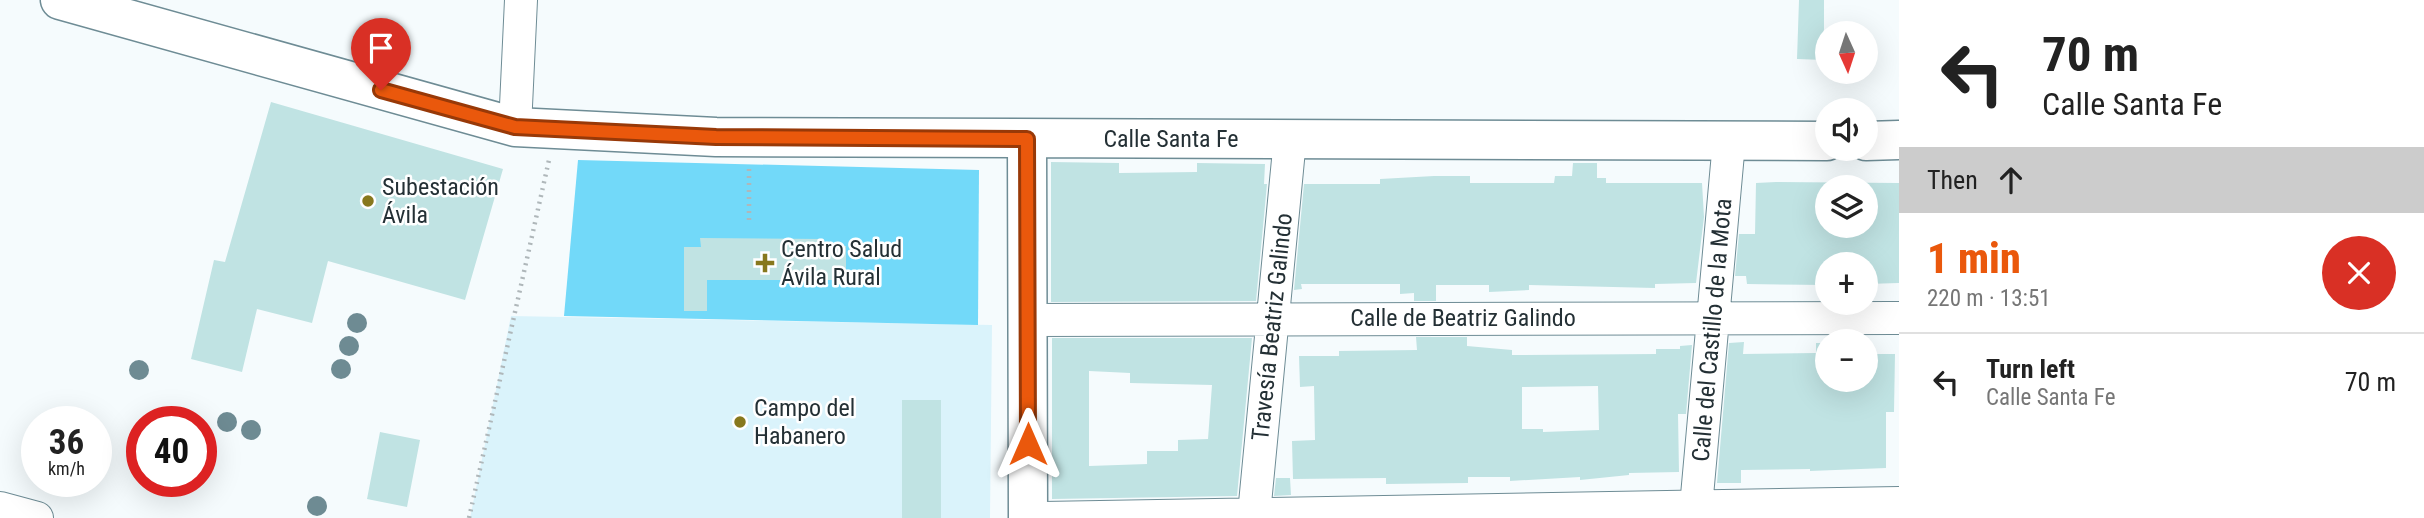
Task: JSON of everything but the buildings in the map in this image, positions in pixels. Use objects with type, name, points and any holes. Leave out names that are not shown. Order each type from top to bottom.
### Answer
[{"type":"street","name":"Calle Santa Fe","points":[[60,0],[515,127],[748,137],[1815,141]]},
{"type":"street","points":[[515,127],[521,0]]},
{"type":"street","points":[[1027,139],[1028,518]]},
{"type":"street","name":"Travesía Beatriz Galindo","points":[[1254,514],[1290,139]]},
{"type":"street","points":[[1878,141],[1899,141]]},
{"type":"street","name":"Calle del Castillo de la Mota","points":[[1695,513],[1729,142]]},
{"type":"street","name":"Calle de Beatriz Galindo","points":[[1027,320],[1899,318]]},
{"type":"street","points":[[1043,518],[1254,514],[1695,513],[1899,503]]},
{"type":"street","points":[[0,508],[37,518]]},
{"type":"path","points":[[470,518],[556,128]]},
{"type":"path","points":[[748,137],[749,220]]},
{"type":"shaded area","points":[[578,160],[979,170],[978,325],[564,316]]},
{"type":"shaded area","name":"Campo del Habanero","points":[[511,316],[992,325],[990,518],[470,518]]},
{"type":"place","name":"Subestación Ávila","points":[[368,201]]},
{"type":"place","name":"Centro Salud Ávila Rural","points":[[765,263]]},
{"type":"place","name":"Campo del Habanero","points":[[740,422]]},
{"type":"route","points":[[381,90],[515,127],[716,137],[1027,139],[1028,444]]}]
